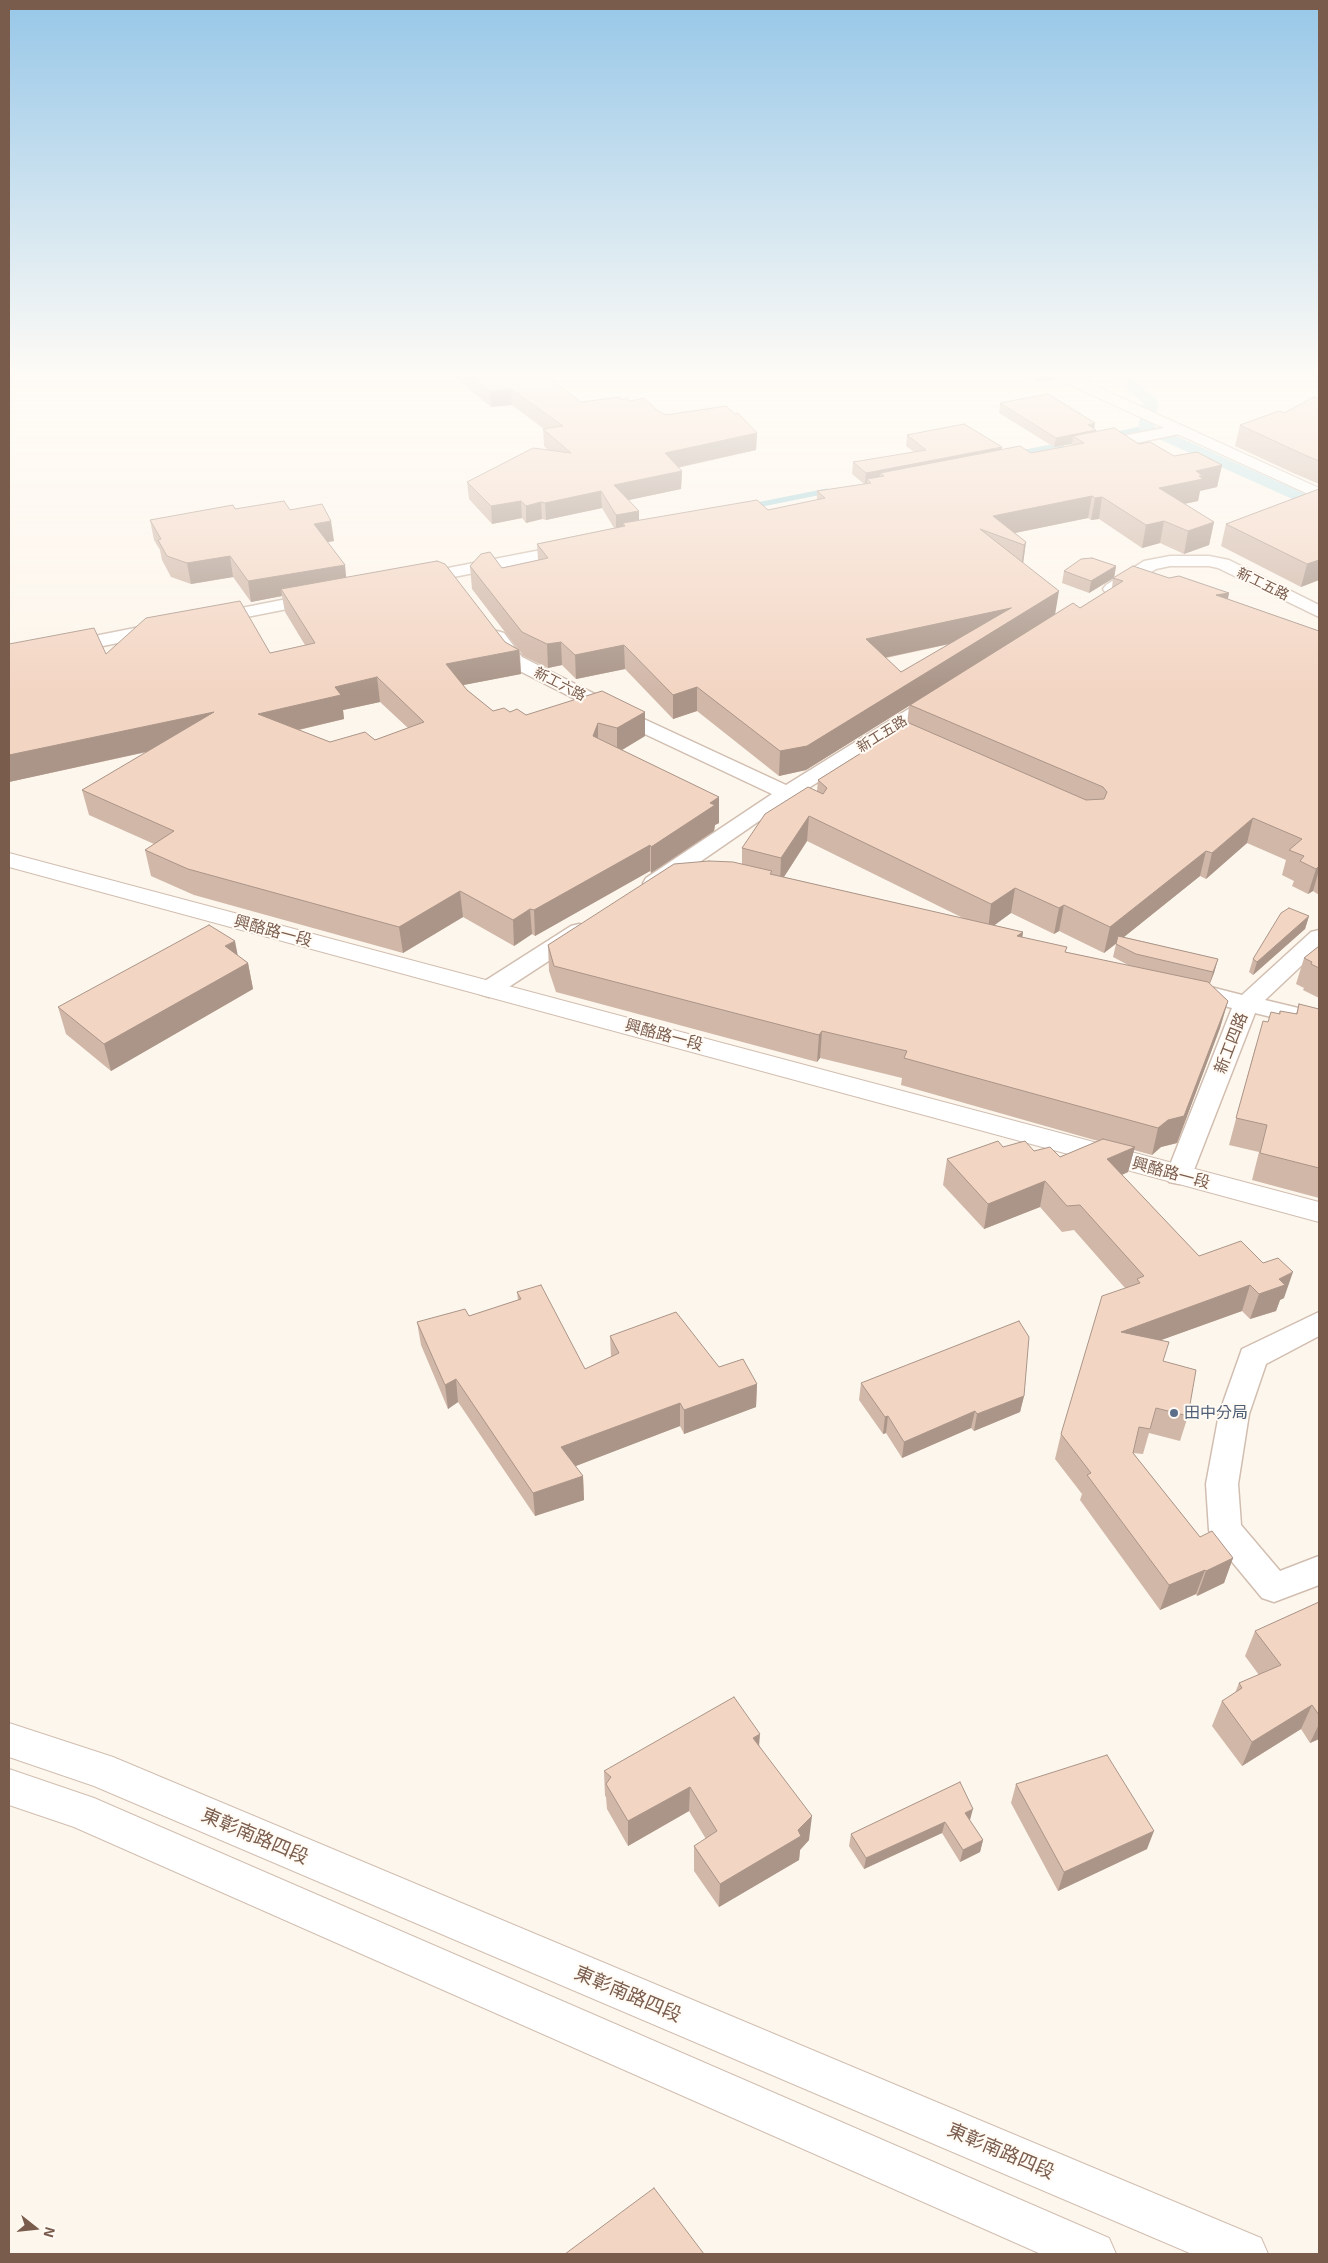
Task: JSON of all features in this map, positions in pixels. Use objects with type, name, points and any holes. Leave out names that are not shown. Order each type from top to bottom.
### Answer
[{"type":"street","points":[[1292,482],[1319,494]]},
{"type":"street","points":[[400,582],[454,580],[584,546]]},
{"type":"street","name":"新工五路","points":[[1100,597],[1150,565],[1170,561],[1192,560],[1223,564],[1319,612]]},
{"type":"street","points":[[198,622],[333,595]]},
{"type":"street","points":[[9,659],[178,625]]},
{"type":"street","name":"新工六路","points":[[487,625],[515,661],[639,724],[787,794]]},
{"type":"street","name":"新工五路","points":[[638,893],[787,794],[897,733],[956,687]]},
{"type":"street","name":"興酪路一段","points":[[9,860],[1319,1212]]},
{"type":"street","points":[[679,867],[708,874]]},
{"type":"street","points":[[489,989],[596,920]]},
{"type":"street","name":"新工四路","points":[[1180,1175],[1246,1004],[1319,937]]},
{"type":"street","points":[[1169,985],[1319,1021]]},
{"type":"street","points":[[1319,1323],[1253,1357],[1234,1414],[1222,1484],[1225,1530],[1274,1588],[1319,1570]]},
{"type":"street","name":"東彰南路四段","points":[[9,1740],[100,1770],[1245,2254]]},
{"type":"street","points":[[9,1787],[80,1811],[1092,2254]]},
{"type":"building","points":[[467,482],[630,482],[614,485],[639,511],[616,515],[601,491],[526,506],[521,501],[491,506]]},
{"type":"building","points":[[870,482],[1190,482],[1159,488],[1214,522],[1188,531],[1164,521],[1146,525],[1102,497],[1095,498],[1092,496],[993,516],[1026,542],[1024,545],[980,529],[1059,591],[807,746],[780,751],[697,687],[673,695],[624,645],[575,655],[561,642],[547,644],[522,632],[470,566],[481,554],[490,552],[502,568],[548,558],[537,544],[625,526],[623,523],[757,500],[768,510],[825,498],[817,491],[871,483]],"holes":[[[1011,608],[901,672],[866,639]]]},
{"type":"building","points":[[1319,489],[1319,560],[1307,564],[1226,524]]},
{"type":"building","points":[[284,501],[290,510],[322,504],[331,521],[314,524],[345,565],[248,581],[230,556],[187,563],[167,556],[158,540],[161,539],[150,520],[233,505],[235,509]]},
{"type":"building","points":[[1092,558],[1116,566],[1091,581],[1064,571],[1081,559]]},
{"type":"building","points":[[437,561],[445,564],[505,642],[519,650],[446,664],[467,690],[493,711],[504,708],[510,712],[517,709],[526,715],[602,691],[645,712],[617,728],[598,723],[593,736],[719,797],[710,803],[715,805],[651,847],[650,845],[513,920],[460,891],[399,927],[188,869],[145,850],[174,831],[82,790],[214,712],[9,755],[9,644],[94,628],[106,654],[146,618],[240,601],[270,653],[315,643],[281,589]],"holes":[[[377,677],[424,722],[375,740],[365,732],[330,742],[258,714],[341,695],[335,687]]]},
{"type":"building","points":[[1133,566],[1169,578],[1179,576],[1229,593],[1216,595],[1319,631],[1319,866],[1316,869],[1300,861],[1304,856],[1289,850],[1302,839],[1253,818],[1212,853],[1206,851],[1110,927],[1064,905],[1059,908],[1015,888],[991,904],[809,816],[781,858],[742,848],[765,814],[808,787],[823,794],[827,788],[818,780],[909,723],[1086,800],[1104,799],[1107,792],[1103,787],[910,705],[1073,603],[1080,608],[1123,581],[1113,578]]},
{"type":"building","points":[[709,861],[733,862],[772,871],[770,874],[1023,932],[1017,936],[1067,947],[1065,952],[1208,982],[1228,1001],[1184,1116],[1168,1120],[1158,1128],[904,1058],[907,1051],[822,1031],[819,1035],[554,966],[548,945],[674,864]]},
{"type":"building","points":[[1289,908],[1309,916],[1257,962],[1253,959],[1281,913]]},
{"type":"building","points":[[209,925],[235,941],[225,946],[248,963],[104,1044],[58,1007]]},
{"type":"building","points":[[1118,936],[1218,959],[1213,972],[1136,954],[1116,944]]},
{"type":"building","points":[[1319,946],[1319,968],[1304,958]]},
{"type":"building","points":[[1299,1004],[1319,1009],[1319,1168],[1260,1153],[1267,1125],[1236,1118],[1263,1021],[1268,1022],[1271,1012],[1280,1014],[1280,1011],[1297,1014]]},
{"type":"building","points":[[1103,1139],[1135,1147],[1107,1159],[1199,1256],[1241,1241],[1263,1263],[1278,1258],[1293,1272],[1279,1279],[1285,1285],[1259,1294],[1250,1285],[1121,1332],[1169,1342],[1163,1361],[1196,1370],[1188,1416],[1156,1408],[1150,1429],[1139,1427],[1133,1453],[1200,1537],[1212,1531],[1233,1558],[1169,1585],[1087,1475],[1091,1473],[1061,1434],[1102,1296],[1140,1283],[1137,1279],[1144,1276],[1080,1205],[1067,1206],[1045,1181],[988,1204],[947,1159],[998,1141],[1003,1147],[1025,1141],[1034,1151],[1050,1147],[1060,1157]]},
{"type":"building","points":[[541,1285],[585,1369],[619,1353],[610,1336],[676,1312],[719,1367],[743,1359],[757,1384],[684,1410],[680,1403],[561,1447],[583,1476],[533,1493],[456,1379],[445,1385],[417,1322],[465,1309],[469,1316],[521,1299],[517,1292]]},
{"type":"building","points":[[1019,1321],[1029,1337],[1024,1396],[977,1414],[975,1411],[904,1442],[888,1416],[885,1417],[861,1383]]},
{"type":"building","points":[[1319,1602],[1319,1715],[1312,1705],[1252,1742],[1222,1701],[1242,1688],[1239,1683],[1281,1665],[1255,1631]]},
{"type":"building","points":[[734,1697],[760,1734],[753,1738],[812,1816],[798,1830],[801,1836],[720,1884],[694,1846],[717,1831],[690,1787],[628,1821],[606,1784],[611,1777],[604,1771]]},
{"type":"building","points":[[1107,1755],[1154,1831],[1064,1872],[1016,1784]]},
{"type":"building","points":[[960,1782],[973,1809],[965,1813],[983,1840],[963,1850],[945,1822],[866,1858],[851,1834]]},
{"type":"building","points":[[654,2188],[704,2254],[565,2254]]},
{"type":"waterway","points":[[1265,482],[1319,506]]},
{"type":"waterway","points":[[752,506],[827,491]]},
{"type":"place","name":"田中分局","points":[[1174,1413]]}]
